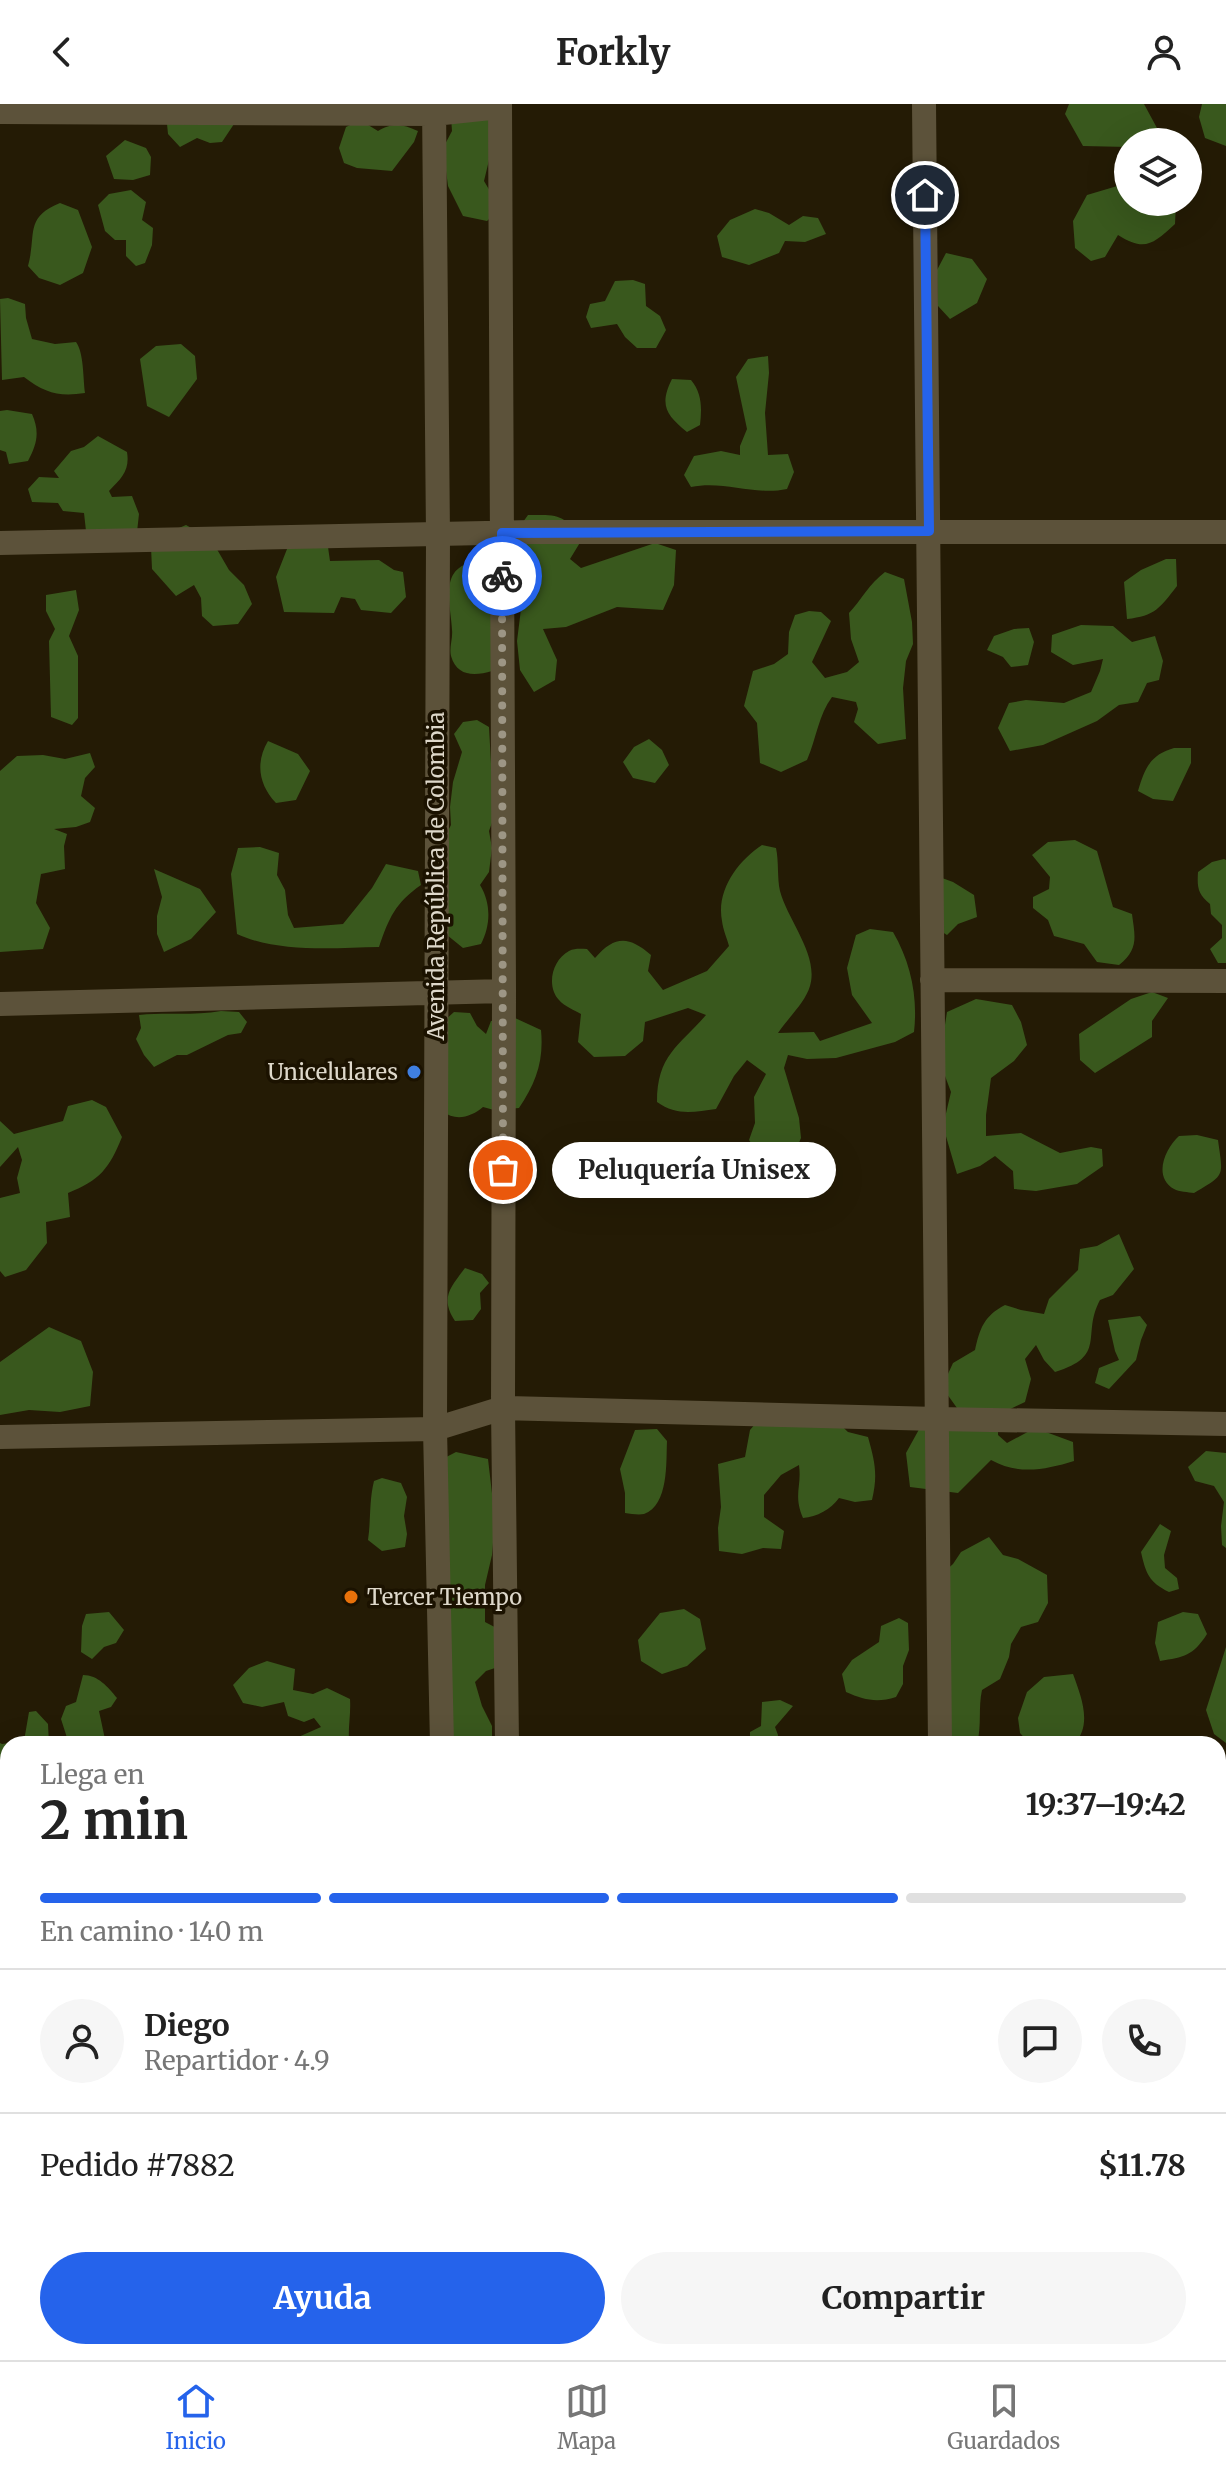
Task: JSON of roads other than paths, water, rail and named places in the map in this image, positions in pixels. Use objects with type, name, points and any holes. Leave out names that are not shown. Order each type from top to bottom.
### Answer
[{"type":"street","points":[[924,104],[940,1736]]},
{"type":"street","points":[[0,112],[500,106],[503,1408],[507,1736]]},
{"type":"street","name":"Avenida República de Colombia","points":[[434,109],[438,536],[435,1429],[442,1736]]},
{"type":"street","points":[[0,543],[502,533],[1226,532]]},
{"type":"street","points":[[932,980],[1226,981]]},
{"type":"street","points":[[0,1004],[504,991]]},
{"type":"street","points":[[0,1437],[435,1429],[503,1408],[1226,1424]]},
{"type":"place","name":"Unicelulares","points":[[414,1072]]},
{"type":"place","name":"Peluquería Unisex","points":[[503,1170]]},
{"type":"place","name":"Tercer Tiempo","points":[[351,1597]]}]
